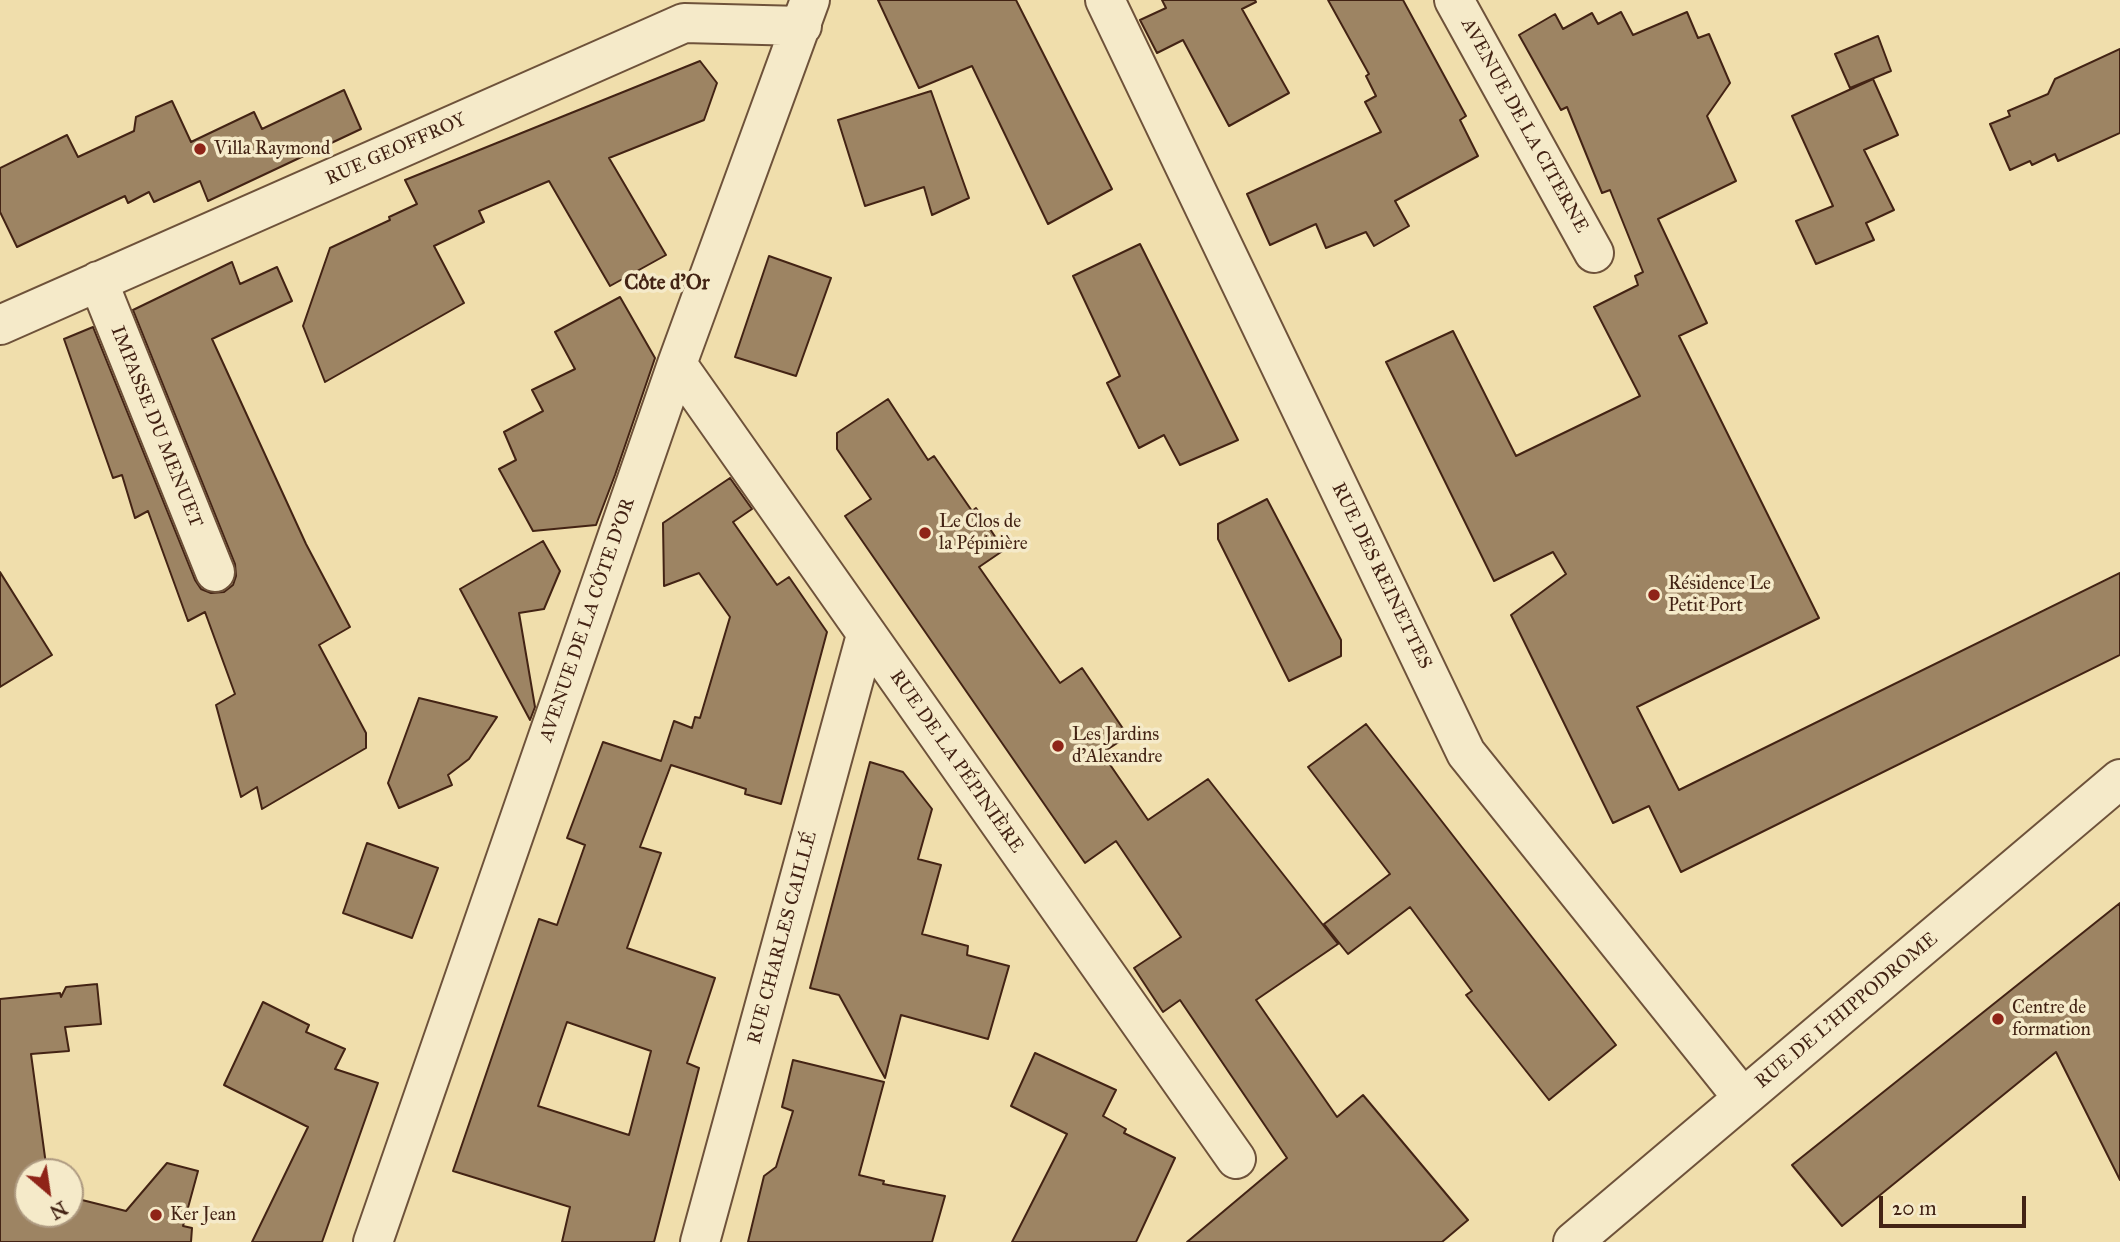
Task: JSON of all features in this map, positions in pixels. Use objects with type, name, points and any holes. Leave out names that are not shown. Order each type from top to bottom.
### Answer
[{"type":"street","name":"RUE DES REINETTES","points":[[1105,0],[1466,752],[1743,1098]]},
{"type":"street","name":"AVENUE DE LA CITERNE","points":[[1454,0],[1594,253]]},
{"type":"street","name":"RUE GEOFFROY","points":[[0,324],[684,23],[806,13]]},
{"type":"street","name":"AVENUE DE LA CÔTE D'OR","points":[[373,1242],[677,364],[806,13]]},
{"type":"street","name":"IMPASSE DU MENUET","points":[[98,281],[215,572]]},
{"type":"street","name":"RUE DE LA PÉPINIÈRE","points":[[677,364],[1236,1159]]},
{"type":"street","name":"RUE CHARLES CAILLÉ","points":[[700,1242],[866,635]]},
{"type":"street","name":"RUE DE L'HIPPODROME","points":[[1573,1242],[2120,779]]},
{"type":"building","points":[[878,0],[1016,0],[1112,189],[1048,224],[972,66],[919,88]]},
{"type":"building","points":[[1162,0],[1255,0],[1256,2],[1242,9],[1289,93],[1229,126],[1183,40],[1157,53],[1140,20],[1166,8]]},
{"type":"building","points":[[1328,0],[1403,0],[1466,116],[1460,120],[1478,156],[1395,201],[1409,226],[1374,246],[1366,232],[1326,248],[1316,224],[1270,245],[1247,194],[1381,132],[1365,102],[1376,96],[1366,76],[1369,74]]},
{"type":"building","name":"Résidence Le Petit Port","points":[[1621,12],[1633,35],[1687,12],[1698,38],[1709,34],[1730,83],[1707,116],[1736,181],[1658,219],[1707,323],[1679,336],[1819,618],[1637,707],[1679,790],[2120,573],[2120,655],[1681,872],[1649,806],[1613,823],[1511,615],[1566,574],[1553,552],[1494,581],[1386,362],[1453,331],[1516,456],[1640,396],[1594,307],[1638,285],[1635,276],[1643,272],[1610,190],[1602,193],[1567,107],[1561,110],[1519,35],[1555,14],[1563,29],[1592,13],[1598,24]]},
{"type":"building","points":[[1878,36],[1891,71],[1850,88],[1835,54]]},
{"type":"building","points":[[2120,49],[2120,133],[2058,161],[2055,154],[2032,165],[2030,161],[2010,170],[1990,124],[2010,116],[2008,111],[2048,94],[2055,79]]},
{"type":"building","points":[[700,61],[717,83],[704,120],[609,158],[666,255],[610,286],[549,181],[479,211],[484,222],[434,246],[464,303],[325,382],[303,326],[330,248],[417,204],[405,180]]},
{"type":"building","points":[[1873,79],[1898,135],[1864,150],[1894,210],[1866,223],[1874,240],[1816,264],[1796,221],[1833,206],[1792,116]]},
{"type":"building","points":[[344,90],[361,129],[208,201],[200,181],[154,202],[149,192],[128,203],[125,196],[17,247],[0,212],[0,168],[67,135],[78,157],[134,131],[136,117],[172,101],[191,142],[254,112],[262,129]]},
{"type":"building","points":[[931,91],[969,198],[932,215],[924,187],[865,206],[838,120]]},
{"type":"building","points":[[1140,244],[1238,440],[1180,465],[1164,435],[1139,448],[1107,383],[1120,376],[1073,276]]},
{"type":"building","points":[[769,256],[831,278],[796,376],[735,357]]},
{"type":"building","points":[[232,262],[240,284],[277,267],[292,301],[212,339],[306,544],[350,627],[319,645],[366,733],[366,748],[262,809],[257,787],[241,797],[216,705],[235,694],[205,612],[188,621],[148,511],[135,518],[122,475],[113,478],[64,339],[93,327],[195,580],[201,589],[211,593],[224,592],[233,585],[236,576],[235,564],[133,310]]},
{"type":"building","points":[[620,297],[655,358],[615,475],[596,525],[533,531],[499,469],[516,460],[504,432],[543,411],[532,390],[575,369],[555,332]]},
{"type":"building","points":[[888,399],[928,460],[934,456],[972,511],[976,508],[1004,550],[979,567],[1060,683],[1082,668],[1128,736],[1102,753],[1148,820],[1208,779],[1338,944],[1256,1000],[1337,1117],[1363,1095],[1468,1220],[1442,1242],[1187,1242],[1287,1158],[1180,1000],[1163,1012],[1134,968],[1181,937],[1116,841],[1085,863],[845,516],[871,499],[837,449],[837,433]]},
{"type":"building","points":[[730,478],[752,509],[733,522],[777,585],[789,577],[827,632],[781,804],[745,794],[746,789],[671,765],[640,847],[661,853],[627,948],[715,978],[687,1063],[699,1068],[654,1242],[562,1242],[570,1207],[453,1171],[539,919],[557,925],[585,845],[567,838],[603,742],[661,761],[674,721],[692,728],[695,717],[700,718],[730,617],[699,573],[664,586],[663,523]],"holes":[[[567,1022],[651,1051],[629,1135],[538,1106]]]},
{"type":"building","points":[[1267,499],[1341,640],[1341,656],[1289,681],[1218,539],[1218,524]]},
{"type":"building","points":[[543,541],[560,571],[544,609],[519,613],[535,707],[530,720],[460,589]]},
{"type":"building","points":[[0,572],[52,655],[0,687]]},
{"type":"building","points":[[419,698],[497,717],[469,759],[448,775],[452,785],[399,808],[388,783]]},
{"type":"building","points":[[1366,724],[1616,1045],[1549,1100],[1466,995],[1472,991],[1410,907],[1348,954],[1324,924],[1390,874],[1308,767]]},
{"type":"building","points":[[870,762],[903,772],[932,809],[918,859],[941,865],[922,934],[968,946],[967,955],[1009,966],[988,1039],[901,1015],[885,1078],[839,995],[810,988]]},
{"type":"building","points":[[367,843],[438,868],[412,938],[343,913]]},
{"type":"building","points":[[2120,903],[2120,1180],[2056,1052],[1842,1226],[1792,1165]]},
{"type":"building","points":[[97,984],[101,1024],[65,1027],[69,1051],[31,1054],[45,1158],[14,1158],[14,1228],[84,1228],[84,1200],[126,1211],[167,1163],[198,1171],[183,1226],[192,1228],[191,1242],[0,1242],[0,999],[60,993],[61,997],[66,987]]},
{"type":"building","points":[[263,1002],[309,1025],[306,1032],[345,1049],[335,1069],[378,1083],[322,1242],[252,1242],[308,1127],[224,1085]]},
{"type":"building","points":[[1035,1053],[1116,1090],[1103,1116],[1126,1129],[1124,1133],[1175,1158],[1136,1242],[1012,1242],[1067,1134],[1011,1106]]},
{"type":"building","points":[[793,1060],[884,1082],[859,1175],[884,1181],[883,1184],[945,1196],[932,1242],[748,1242],[764,1176],[776,1167],[793,1111],[782,1107]]},
{"type":"place","name":"Villa Raymond","points":[[200,149]]},
{"type":"place","name":"Le Clos de la Pépinière","points":[[925,533]]},
{"type":"place","name":"Résidence Le Petit Port","points":[[1654,595]]},
{"type":"place","name":"Les Jardins d'Alexandre","points":[[1058,746]]},
{"type":"place","name":"Centre de formation","points":[[1998,1019]]},
{"type":"place","name":"Ker Jean","points":[[156,1215]]},
{"type":"district","name":"Côte d'Or","points":[[667,284]]}]
